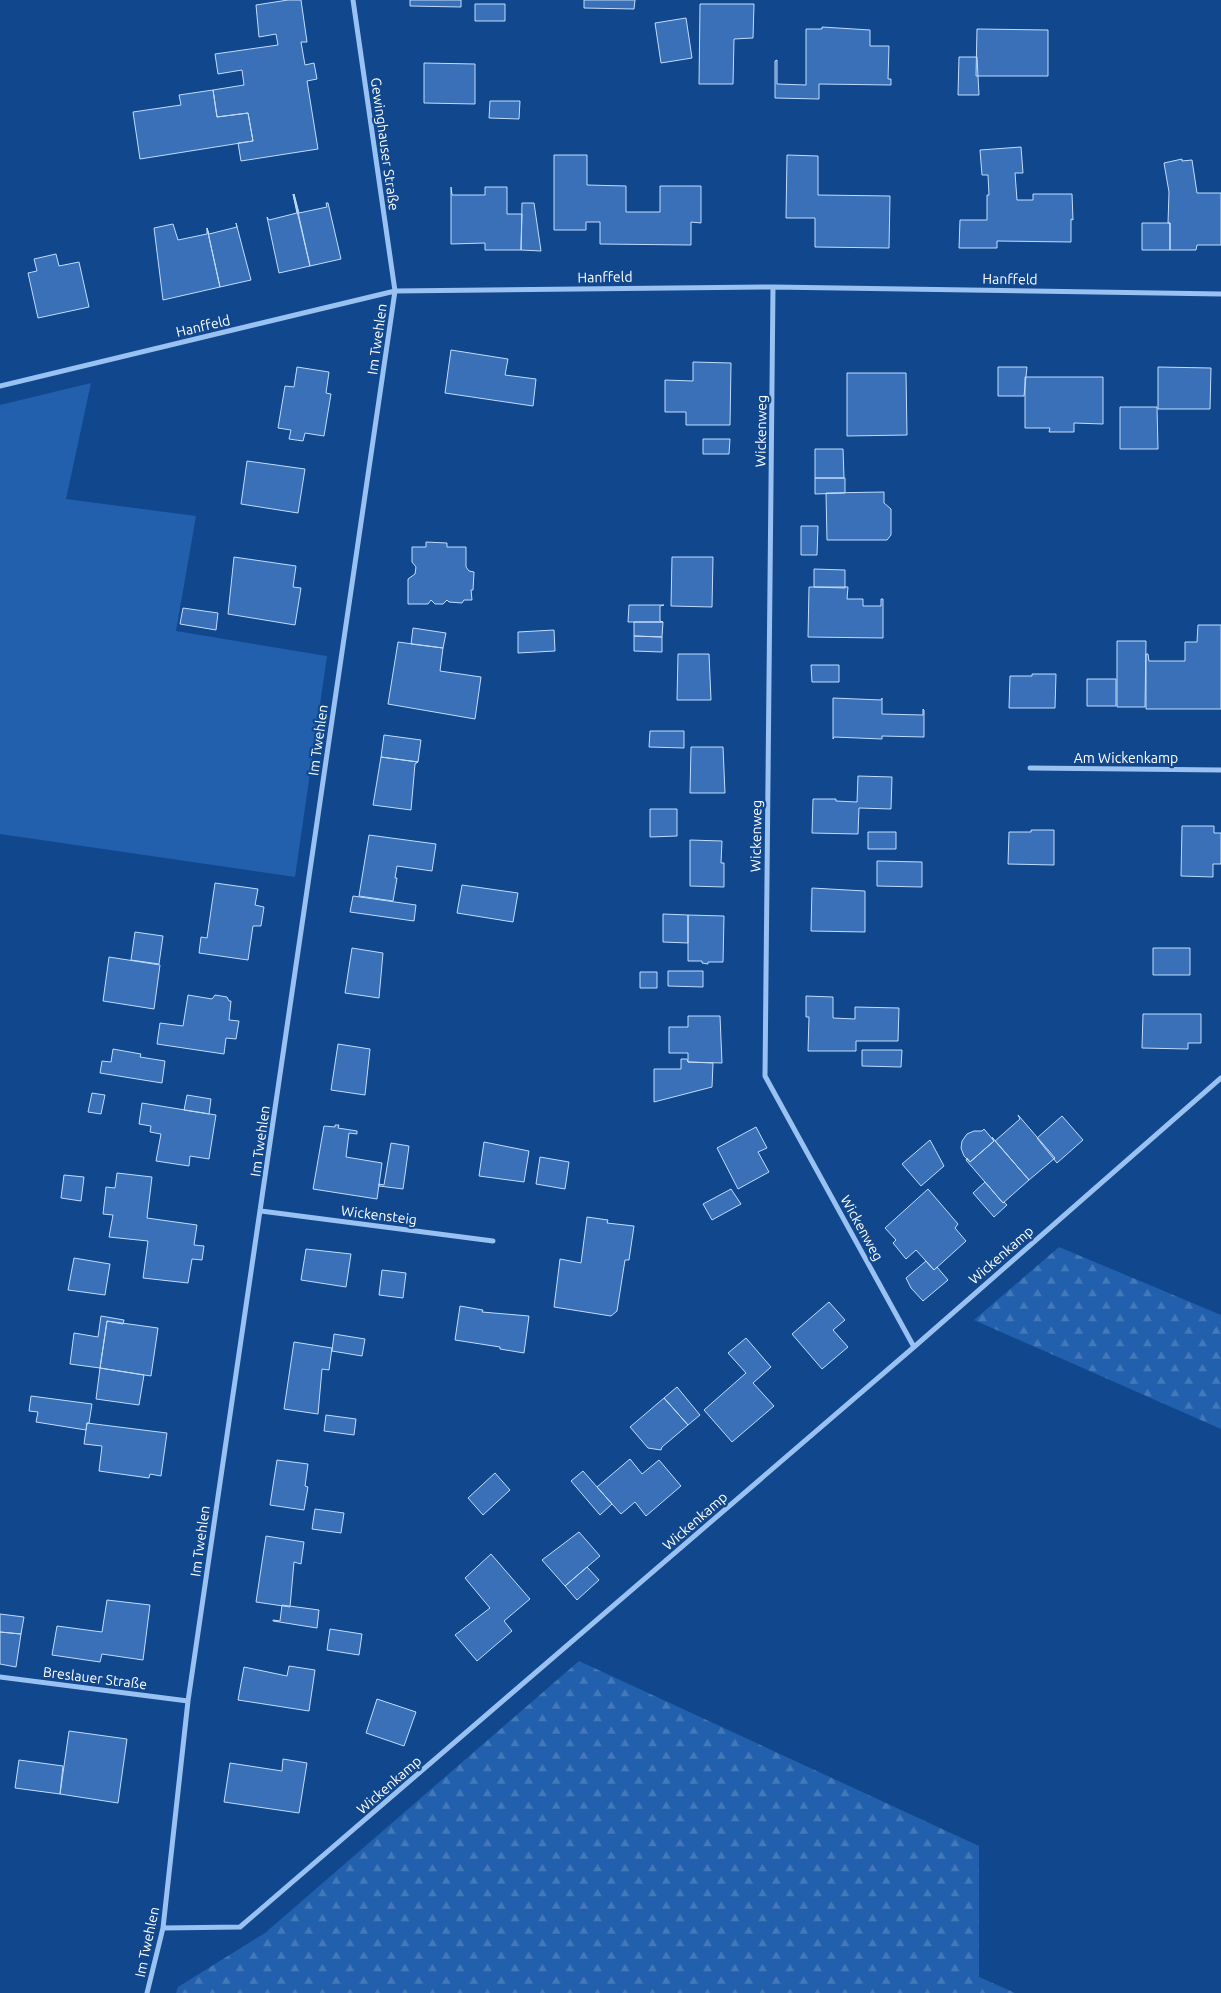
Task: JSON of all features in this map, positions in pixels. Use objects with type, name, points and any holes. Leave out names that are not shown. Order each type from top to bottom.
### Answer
[{"type":"street","name":"Gewinghauser Straße","points":[[352,0],[395,291]]},
{"type":"street","name":"Hanffeld","points":[[0,386],[395,291],[773,287],[1221,294]]},
{"type":"street","name":"Wickenweg","points":[[773,287],[765,1076],[914,1347]]},
{"type":"street","name":"Im Twehlen","points":[[147,1993],[164,1928],[188,1701],[395,291]]},
{"type":"street","name":"Am Wickenkamp","points":[[1030,768],[1221,770]]},
{"type":"street","name":"Wickenkamp","points":[[164,1928],[240,1927],[914,1347],[1221,1078]]},
{"type":"street","name":"Wickensteig","points":[[261,1211],[493,1241]]},
{"type":"street","name":"Breslauer Straße","points":[[0,1677],[188,1701]]},
{"type":"green space","points":[[91,383],[66,499],[196,516],[176,631],[327,656],[295,877],[0,834],[0,405]]},
{"type":"green space","points":[[1059,1247],[1221,1315],[1221,1429],[974,1320]]},
{"type":"green space","points":[[579,1661],[979,1846],[979,1977],[1015,1993],[176,1993],[178,1987],[265,1933]]},
{"type":"building","points":[[301,0],[307,42],[301,42],[305,65],[314,63],[317,79],[307,81],[318,149],[241,161],[238,143],[253,141],[248,113],[217,117],[213,90],[244,85],[242,70],[218,74],[215,54],[278,45],[276,34],[259,37],[256,5]]},
{"type":"building","points":[[410,0],[461,0],[461,7],[410,6]]},
{"type":"building","points":[[584,0],[635,0],[634,9],[584,8]]},
{"type":"building","points":[[475,4],[505,4],[505,21],[475,21]]},
{"type":"building","points":[[700,4],[754,4],[753,38],[734,39],[733,84],[699,84]]},
{"type":"building","points":[[686,18],[692,58],[661,63],[655,23]]},
{"type":"building","points":[[822,27],[870,30],[870,46],[889,46],[888,79],[891,79],[891,85],[819,84],[819,99],[775,98],[775,61],[777,60],[777,84],[806,85],[806,29],[822,29]]},
{"type":"building","points":[[977,29],[1048,30],[1048,76],[976,76]]},
{"type":"building","points":[[959,57],[977,57],[979,95],[958,95]]},
{"type":"building","points":[[424,63],[475,64],[475,104],[424,103]]},
{"type":"building","points":[[213,90],[217,117],[248,113],[253,141],[140,159],[133,112],[181,105],[179,95]]},
{"type":"building","points":[[490,101],[520,101],[519,119],[489,118]]},
{"type":"building","points":[[1021,147],[1023,173],[1015,173],[1017,200],[1033,200],[1033,194],[1072,194],[1073,220],[1071,219],[1071,242],[997,241],[997,248],[959,248],[960,220],[987,220],[988,175],[982,175],[980,150]]},
{"type":"building","points":[[554,155],[587,155],[587,185],[626,186],[626,212],[660,212],[660,186],[701,186],[701,223],[691,222],[691,245],[600,244],[600,222],[586,222],[586,230],[554,230]]},
{"type":"building","points":[[787,155],[818,156],[818,195],[890,196],[889,248],[815,247],[815,218],[786,218]]},
{"type":"building","points":[[1182,159],[1182,161],[1192,160],[1197,193],[1221,193],[1221,245],[1197,245],[1196,250],[1170,250],[1170,223],[1168,223],[1169,192],[1164,163]]},
{"type":"building","points":[[451,187],[452,195],[485,195],[485,187],[507,187],[507,214],[522,214],[521,250],[485,250],[485,243],[451,244]]},
{"type":"building","points":[[293,194],[310,266],[279,273],[267,217],[269,220],[297,213]]},
{"type":"building","points":[[294,194],[299,213],[327,207],[326,203],[328,203],[341,259],[310,266]]},
{"type":"building","points":[[522,203],[534,203],[541,251],[521,250]]},
{"type":"building","points":[[236,223],[251,280],[220,287],[207,228],[209,234],[237,227]]},
{"type":"building","points":[[1142,223],[1170,223],[1170,250],[1142,250]]},
{"type":"building","points":[[173,224],[178,240],[207,234],[207,228],[220,287],[163,300],[154,228]]},
{"type":"building","points":[[56,254],[59,266],[79,262],[89,307],[38,318],[28,273],[37,271],[34,259]]},
{"type":"building","points":[[451,350],[508,359],[505,375],[536,379],[533,406],[445,393]]},
{"type":"building","points":[[693,362],[731,363],[730,425],[686,425],[686,412],[665,412],[665,380],[693,381]]},
{"type":"building","points":[[297,367],[329,372],[326,393],[331,394],[324,436],[305,433],[303,441],[289,439],[291,430],[278,428],[285,386],[294,387]]},
{"type":"building","points":[[998,367],[1027,367],[1024,396],[998,396]]},
{"type":"building","points":[[1158,367],[1211,368],[1210,409],[1158,409]]},
{"type":"building","points":[[847,373],[906,373],[907,435],[847,436]]},
{"type":"building","points":[[1025,377],[1103,377],[1103,424],[1074,423],[1074,432],[1049,432],[1050,428],[1025,428]]},
{"type":"building","points":[[1120,407],[1157,407],[1158,449],[1120,449]]},
{"type":"building","points":[[703,439],[730,439],[729,454],[703,454]]},
{"type":"building","points":[[815,449],[843,449],[844,478],[815,478]]},
{"type":"building","points":[[247,461],[305,469],[298,513],[241,504]]},
{"type":"building","points":[[815,478],[845,478],[845,493],[815,494]]},
{"type":"building","points":[[884,492],[884,503],[891,509],[891,535],[887,540],[827,540],[826,493]]},
{"type":"building","points":[[801,526],[818,526],[817,555],[801,555]]},
{"type":"building","points":[[426,542],[447,543],[447,547],[466,547],[466,567],[469,571],[474,572],[473,590],[471,590],[472,600],[464,600],[462,603],[449,602],[447,600],[443,604],[435,604],[431,600],[428,604],[408,604],[408,579],[415,574],[416,567],[412,562],[412,547],[426,547]]},
{"type":"building","points":[[234,557],[296,566],[293,587],[301,588],[295,625],[228,614]]},
{"type":"building","points":[[672,557],[713,557],[712,607],[671,606]]},
{"type":"building","points":[[814,569],[845,570],[845,588],[814,587]]},
{"type":"building","points":[[809,587],[848,587],[847,599],[863,599],[863,606],[881,606],[881,599],[883,599],[883,638],[808,637]]},
{"type":"building","points":[[629,605],[664,605],[660,606],[660,621],[663,622],[628,622]]},
{"type":"building","points":[[183,608],[218,613],[216,630],[180,624]]},
{"type":"building","points":[[634,622],[663,622],[662,637],[634,636]]},
{"type":"building","points":[[1198,625],[1221,625],[1221,709],[1146,709],[1146,654],[1148,654],[1149,661],[1185,661],[1185,642],[1197,642]]},
{"type":"building","points":[[413,628],[446,633],[443,648],[411,644]]},
{"type":"building","points":[[554,630],[555,651],[518,653],[518,632]]},
{"type":"building","points":[[634,636],[662,637],[662,652],[634,651]]},
{"type":"building","points":[[1117,641],[1146,641],[1145,707],[1117,707]]},
{"type":"building","points":[[398,642],[443,648],[440,671],[481,677],[475,719],[388,704]]},
{"type":"building","points":[[678,654],[709,654],[711,700],[677,700]]},
{"type":"building","points":[[811,665],[839,665],[839,682],[812,682]]},
{"type":"building","points":[[1032,674],[1056,674],[1055,708],[1009,708],[1010,676],[1032,676]]},
{"type":"building","points":[[1087,679],[1116,679],[1116,706],[1087,706]]},
{"type":"building","points":[[833,698],[881,700],[882,698],[882,714],[923,715],[923,709],[924,737],[882,736],[882,739],[834,737],[833,739]]},
{"type":"building","points":[[650,731],[684,731],[684,748],[649,747]]},
{"type":"building","points":[[384,735],[421,740],[418,762],[381,757]]},
{"type":"building","points":[[691,747],[723,747],[725,793],[690,793]]},
{"type":"building","points":[[381,757],[418,762],[415,764],[411,810],[373,805]]},
{"type":"building","points":[[858,776],[892,777],[891,809],[859,808],[858,834],[812,833],[813,799],[836,799],[836,801],[857,802]]},
{"type":"building","points":[[650,809],[677,809],[677,836],[650,837]]},
{"type":"building","points":[[1182,826],[1214,826],[1214,833],[1221,833],[1221,864],[1213,864],[1213,877],[1181,876]]},
{"type":"building","points":[[1031,830],[1054,830],[1054,865],[1008,864],[1009,832],[1031,832]]},
{"type":"building","points":[[868,832],[896,832],[896,849],[868,849]]},
{"type":"building","points":[[369,835],[436,844],[432,871],[397,866],[393,901],[359,896]]},
{"type":"building","points":[[690,840],[722,841],[721,863],[724,863],[724,887],[690,886]]},
{"type":"building","points":[[877,861],[922,862],[922,887],[877,886]]},
{"type":"building","points":[[215,883],[258,889],[255,905],[264,907],[261,926],[253,926],[248,960],[199,953],[201,937],[207,938]]},
{"type":"building","points":[[462,885],[518,893],[513,922],[457,913]]},
{"type":"building","points":[[812,888],[865,891],[865,932],[811,931]]},
{"type":"building","points":[[353,896],[416,905],[414,921],[350,912]]},
{"type":"building","points":[[663,914],[688,915],[688,943],[663,942]]},
{"type":"building","points":[[688,915],[724,916],[723,962],[708,962],[708,964],[702,963],[702,961],[688,961]]},
{"type":"building","points":[[135,932],[163,936],[159,964],[131,960]]},
{"type":"building","points":[[352,948],[383,953],[379,998],[345,993]]},
{"type":"building","points":[[1153,948],[1190,948],[1190,975],[1153,975]]},
{"type":"building","points":[[109,957],[160,965],[154,1009],[103,1001]]},
{"type":"building","points":[[668,971],[703,971],[703,987],[668,986]]},
{"type":"building","points":[[640,972],[657,972],[657,988],[640,988]]},
{"type":"building","points":[[188,995],[212,999],[215,995],[227,997],[231,1001],[229,1020],[239,1021],[236,1039],[226,1038],[224,1054],[157,1044],[160,1023],[183,1026]]},
{"type":"building","points":[[806,996],[833,997],[833,1018],[855,1019],[855,1007],[899,1008],[898,1041],[856,1041],[856,1051],[808,1051],[809,1017],[806,1017]]},
{"type":"building","points":[[1143,1014],[1201,1014],[1201,1043],[1188,1043],[1188,1049],[1142,1048]]},
{"type":"building","points":[[688,1016],[720,1016],[722,1063],[688,1062],[688,1053],[669,1053],[669,1027],[688,1027]]},
{"type":"building","points":[[338,1044],[370,1049],[365,1095],[331,1090]]},
{"type":"building","points":[[113,1049],[141,1054],[140,1057],[165,1061],[162,1083],[100,1073],[102,1061],[111,1062]]},
{"type":"building","points":[[862,1050],[902,1050],[901,1067],[862,1066]]},
{"type":"building","points":[[681,1059],[687,1059],[688,1062],[713,1063],[712,1087],[654,1102],[654,1069],[681,1069]]},
{"type":"building","points":[[92,1093],[105,1095],[101,1114],[88,1112]]},
{"type":"building","points":[[187,1095],[211,1099],[209,1114],[184,1110]]},
{"type":"building","points":[[142,1103],[216,1115],[209,1159],[190,1156],[189,1166],[156,1161],[161,1134],[150,1132],[151,1126],[139,1124]]},
{"type":"building","points":[[1018,1115],[1055,1158],[1029,1180],[995,1141],[1020,1119]]},
{"type":"building","points":[[1062,1116],[1083,1140],[1057,1163],[1037,1138]]},
{"type":"building","points":[[335,1125],[339,1125],[338,1128],[357,1131],[357,1134],[349,1133],[346,1157],[382,1163],[377,1199],[313,1189],[324,1126],[335,1127]]},
{"type":"building","points":[[756,1127],[767,1148],[758,1152],[769,1172],[738,1189],[717,1148]]},
{"type":"building","points":[[984,1129],[994,1141],[970,1162],[964,1156],[961,1148],[962,1141],[967,1134]]},
{"type":"building","points":[[992,1137],[1029,1180],[1003,1203],[966,1160],[967,1158],[970,1162],[994,1141]]},
{"type":"building","points":[[930,1140],[944,1166],[921,1186],[902,1164]]},
{"type":"building","points":[[484,1142],[529,1151],[524,1182],[479,1176]]},
{"type":"building","points":[[391,1143],[409,1146],[403,1189],[379,1186],[379,1184],[384,1185]]},
{"type":"building","points":[[540,1157],[569,1162],[565,1189],[536,1184]]},
{"type":"building","points":[[117,1173],[152,1177],[147,1218],[197,1225],[194,1245],[204,1246],[202,1260],[192,1259],[188,1283],[143,1278],[148,1241],[109,1237],[113,1215],[103,1214],[106,1187],[115,1188]]},
{"type":"building","points":[[64,1175],[84,1177],[81,1201],[61,1198]]},
{"type":"building","points":[[985,1182],[1003,1203],[1007,1205],[994,1217],[973,1193]]},
{"type":"building","points":[[731,1189],[741,1204],[712,1220],[703,1204]]},
{"type":"building","points":[[928,1189],[958,1224],[955,1228],[966,1241],[934,1270],[916,1250],[906,1259],[893,1243],[896,1240],[885,1228]]},
{"type":"building","points":[[587,1217],[608,1220],[607,1223],[634,1226],[629,1260],[625,1260],[617,1311],[611,1316],[554,1307],[560,1259],[581,1263]]},
{"type":"building","points":[[306,1249],[351,1254],[346,1287],[301,1280]]},
{"type":"building","points":[[74,1258],[110,1264],[105,1295],[68,1290]]},
{"type":"building","points":[[926,1261],[934,1270],[937,1267],[948,1280],[923,1301],[911,1288],[906,1278]]},
{"type":"building","points":[[382,1270],[406,1273],[403,1298],[379,1295]]},
{"type":"building","points":[[829,1302],[845,1320],[833,1330],[848,1347],[822,1369],[792,1334]]},
{"type":"building","points":[[460,1306],[483,1310],[482,1312],[529,1316],[524,1353],[455,1340]]},
{"type":"building","points":[[101,1316],[124,1320],[123,1324],[107,1321],[100,1368],[70,1364],[74,1333],[98,1337]]},
{"type":"building","points":[[107,1321],[158,1328],[151,1376],[100,1368]]},
{"type":"building","points":[[334,1334],[365,1339],[362,1356],[332,1351]]},
{"type":"building","points":[[746,1338],[771,1367],[753,1383],[774,1406],[732,1442],[704,1410],[746,1373],[728,1353]]},
{"type":"building","points":[[294,1342],[332,1348],[329,1370],[322,1369],[318,1414],[284,1409]]},
{"type":"building","points":[[100,1368],[144,1375],[139,1405],[96,1399]]},
{"type":"building","points":[[677,1387],[700,1415],[688,1425],[664,1398]]},
{"type":"building","points":[[31,1396],[92,1404],[86,1430],[36,1422],[38,1412],[29,1411]]},
{"type":"building","points":[[664,1398],[688,1425],[662,1447],[661,1450],[648,1448],[630,1427]]},
{"type":"building","points":[[326,1415],[356,1419],[354,1435],[324,1431]]},
{"type":"building","points":[[87,1423],[167,1433],[161,1476],[150,1474],[149,1478],[99,1471],[102,1446],[84,1444]]},
{"type":"building","points":[[630,1459],[642,1474],[659,1460],[681,1486],[646,1516],[635,1502],[621,1514],[597,1487]]},
{"type":"building","points":[[277,1460],[308,1464],[305,1486],[308,1487],[304,1510],[270,1505]]},
{"type":"building","points":[[583,1471],[612,1504],[600,1515],[571,1481]]},
{"type":"building","points":[[495,1473],[510,1490],[483,1515],[468,1498]]},
{"type":"building","points":[[315,1509],[344,1513],[341,1533],[312,1529]]},
{"type":"building","points":[[579,1532],[600,1556],[565,1586],[542,1560]]},
{"type":"building","points":[[266,1536],[304,1542],[301,1564],[294,1562],[290,1607],[256,1602]]},
{"type":"building","points":[[491,1554],[530,1599],[504,1621],[512,1631],[477,1661],[455,1635],[490,1608],[465,1578]]},
{"type":"building","points":[[587,1567],[599,1580],[577,1600],[565,1586]]},
{"type":"building","points":[[107,1600],[150,1605],[143,1660],[102,1654],[100,1662],[52,1655],[57,1626],[102,1632]]},
{"type":"building","points":[[282,1605],[319,1610],[317,1628],[273,1621],[280,1621]]},
{"type":"building","points":[[0,1614],[24,1617],[21,1634],[0,1632]]},
{"type":"building","points":[[330,1629],[362,1634],[359,1655],[327,1650]]},
{"type":"building","points":[[0,1632],[21,1634],[16,1667],[0,1664]]},
{"type":"building","points":[[289,1666],[315,1670],[309,1711],[238,1700],[244,1667],[287,1676]]},
{"type":"building","points":[[377,1699],[416,1712],[404,1746],[366,1733]]},
{"type":"building","points":[[69,1731],[127,1739],[118,1803],[60,1794]]},
{"type":"building","points":[[283,1759],[307,1763],[299,1813],[224,1802],[230,1763],[282,1771]]},
{"type":"building","points":[[19,1760],[63,1766],[60,1794],[15,1788]]}]
